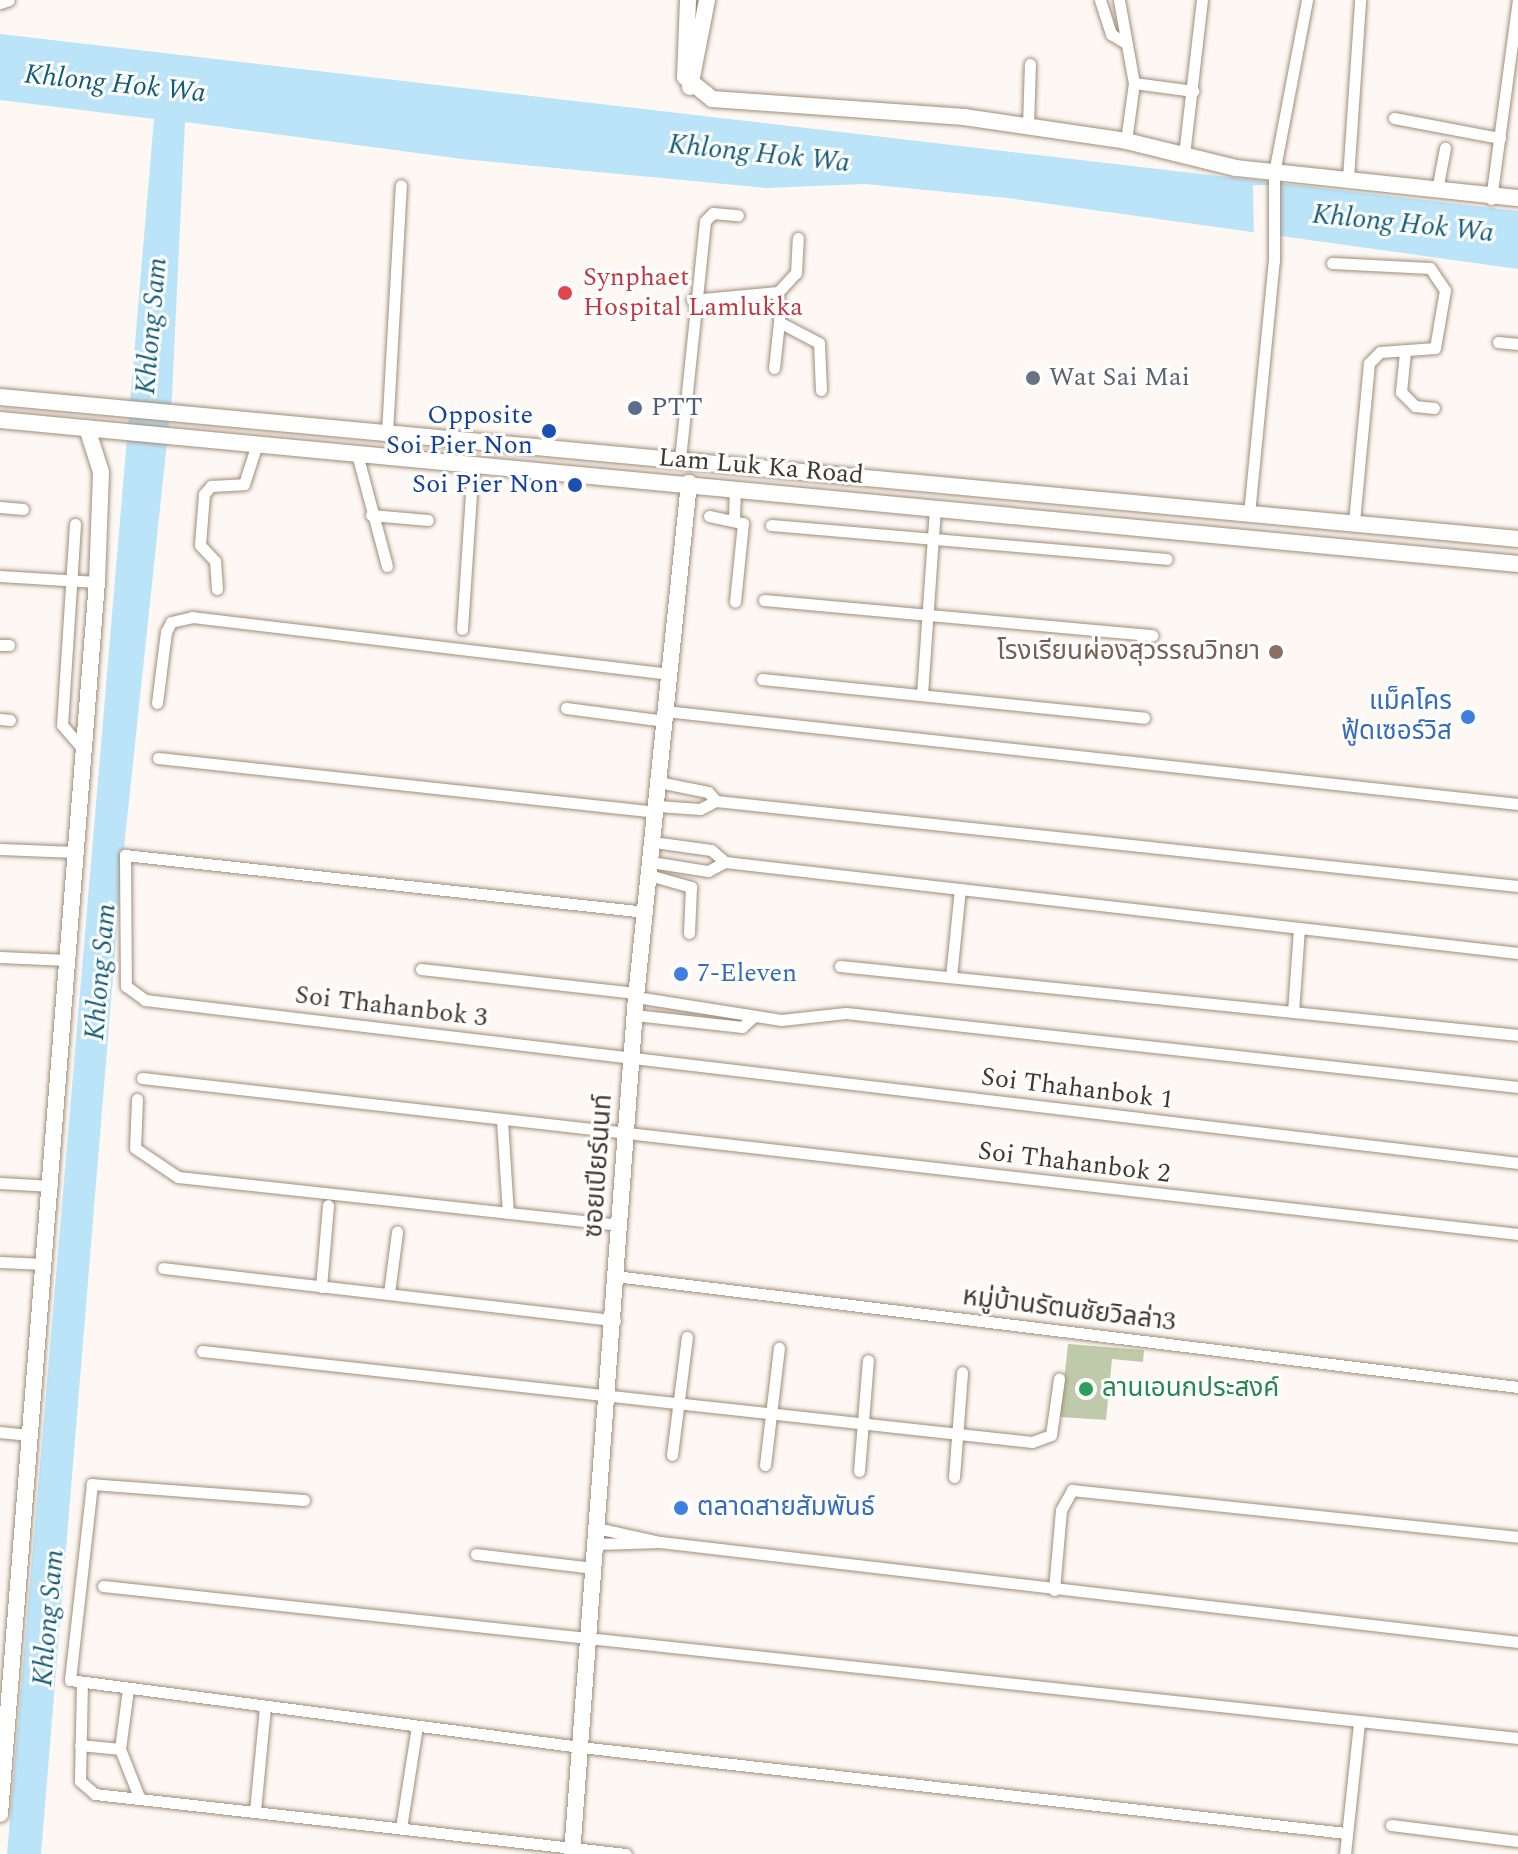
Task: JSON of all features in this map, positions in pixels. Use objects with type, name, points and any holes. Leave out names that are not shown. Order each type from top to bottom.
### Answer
[{"type":"street","points":[[0,3],[9,0]]},
{"type":"street","points":[[688,0],[690,87]]},
{"type":"street","points":[[690,87],[707,0]]},
{"type":"street","points":[[1100,0],[1111,34],[1124,42]]},
{"type":"street","points":[[1119,0],[1124,42],[1134,83],[1126,141]]},
{"type":"street","points":[[1184,155],[1202,0]]},
{"type":"street","points":[[1249,514],[1274,261],[1273,176],[1307,0]]},
{"type":"street","points":[[1348,178],[1360,0]]},
{"type":"street","points":[[1491,199],[1518,0]]},
{"type":"street","points":[[1028,126],[1030,64]]},
{"type":"street","points":[[1134,83],[1193,91]]},
{"type":"street","points":[[690,87],[712,99],[1028,126],[1126,141],[1273,176],[1348,178],[1491,199],[1518,198]]},
{"type":"street","points":[[1394,118],[1500,138]]},
{"type":"street","points":[[1437,190],[1445,148]]},
{"type":"street","points":[[387,433],[401,185]]},
{"type":"street","points":[[680,459],[692,300],[707,214],[738,215]]},
{"type":"street","points":[[692,300],[778,292],[796,273],[798,238]]},
{"type":"street","points":[[1332,263],[1439,273],[1441,341],[1428,352],[1380,352],[1369,363],[1354,523]]},
{"type":"street","points":[[774,368],[779,322],[778,292]]},
{"type":"street","points":[[779,322],[819,343],[821,390]]},
{"type":"street","points":[[1498,342],[1518,344]]},
{"type":"street","points":[[1405,352],[1401,392],[1415,406],[1434,408]]},
{"type":"street","name":"Lam Luk Ka Road","points":[[0,397],[181,410],[387,433],[1518,539]]},
{"type":"street","name":"Lam Luk Ka Road","points":[[0,420],[735,487],[1518,564]]},
{"type":"street","points":[[0,1814],[4,1673],[31,1435],[97,582],[101,472],[95,428]]},
{"type":"street","points":[[217,589],[215,561],[200,545],[204,494],[211,486],[244,484],[257,444]]},
{"type":"street","points":[[357,454],[387,566]]},
{"type":"street","points":[[462,629],[473,464]]},
{"type":"street","name":"ซอยเปียร์นนท์","points":[[572,1851],[615,1320],[615,1276],[634,1015],[689,483]]},
{"type":"street","points":[[735,487],[734,517],[744,529],[735,602]]},
{"type":"street","points":[[1012,491],[1013,514]]},
{"type":"street","points":[[0,507],[23,509]]},
{"type":"street","points":[[922,694],[935,508]]},
{"type":"street","points":[[371,515],[428,520]]},
{"type":"street","points":[[709,516],[734,517]]},
{"type":"street","points":[[75,524],[62,725],[84,750]]},
{"type":"street","points":[[771,525],[1167,559]]},
{"type":"street","points":[[0,576],[97,582]]},
{"type":"street","points":[[764,600],[1152,635]]},
{"type":"street","points":[[157,703],[166,632],[171,622],[192,617],[669,674]]},
{"type":"street","points":[[762,679],[1144,718]]},
{"type":"street","points":[[566,708],[1518,804]]},
{"type":"street","points":[[158,758],[657,809],[700,809],[716,801],[1518,886]]},
{"type":"street","points":[[658,782],[708,792],[716,801]]},
{"type":"street","points":[[653,842],[711,850],[725,862],[1518,953]]},
{"type":"street","points":[[0,849],[76,852]]},
{"type":"street","name":"Soi Thahanbok 3","points":[[631,1059],[145,1000],[126,986],[125,855],[646,912]]},
{"type":"street","points":[[650,868],[708,871],[725,862]]},
{"type":"street","points":[[650,868],[691,887],[689,933]]},
{"type":"street","points":[[951,977],[960,889]]},
{"type":"street","points":[[1293,1012],[1299,928]]},
{"type":"street","points":[[0,957],[68,960]]},
{"type":"street","points":[[840,966],[1518,1035]]},
{"type":"street","points":[[421,969],[636,995],[753,1017],[846,1013],[1518,1087]]},
{"type":"street","points":[[634,1015],[742,1027],[753,1017]]},
{"type":"street","name":"Soi Thahanbok 1","points":[[631,1059],[1518,1163]]},
{"type":"street","name":"Soi Thahanbok 2","points":[[142,1078],[1518,1234]]},
{"type":"street","points":[[137,1099],[135,1148],[178,1177],[620,1225]]},
{"type":"street","points":[[502,1121],[508,1213]]},
{"type":"street","points":[[0,1183],[52,1186]]},
{"type":"street","points":[[321,1287],[328,1205]]},
{"type":"street","points":[[389,1293],[397,1232]]},
{"type":"street","points":[[0,1262],[45,1264]]},
{"type":"street","points":[[163,1268],[615,1320]]},
{"type":"street","name":"หมู่บ้านรัตนชัยวิลล่า3","points":[[615,1276],[1518,1387]]},
{"type":"street","points":[[672,1455],[687,1337]]},
{"type":"street","points":[[765,1465],[775,1411],[779,1348]]},
{"type":"street","points":[[202,1351],[608,1390],[862,1422],[1045,1440],[1059,1379]]},
{"type":"street","points":[[859,1471],[868,1360]]},
{"type":"street","points":[[954,1477],[962,1372]]},
{"type":"street","points":[[0,1432],[31,1435]]},
{"type":"street","points":[[304,1500],[92,1484],[70,1680],[580,1747],[1346,1833]]},
{"type":"street","points":[[1054,1590],[1061,1510],[1072,1490],[1518,1537]]},
{"type":"street","points":[[597,1536],[1518,1642]]},
{"type":"street","points":[[476,1554],[594,1568]]},
{"type":"street","points":[[103,1586],[1359,1724],[1518,1738]]},
{"type":"street","points":[[82,1683],[80,1745],[84,1791],[572,1851],[626,1854]]},
{"type":"street","points":[[128,1689],[120,1749],[139,1797]]},
{"type":"street","points":[[255,1811],[265,1707]]},
{"type":"street","points":[[1345,1854],[1359,1724]]},
{"type":"street","points":[[401,1828],[417,1726]]},
{"type":"street","points":[[80,1745],[120,1749]]},
{"type":"street","points":[[1391,1825],[1518,1841]]},
{"type":"green space","name":"ลานเอนกประสงค์","points":[[1068,1344],[1144,1350],[1143,1362],[1112,1359],[1106,1420],[1060,1417]]},
{"type":"water","points":[[0,34],[1518,211],[1518,269],[1007,198],[865,184],[766,188],[462,159],[185,122],[172,395],[122,867],[41,1854],[7,1854],[154,119],[0,100]]},
{"type":"pier","points":[[1253,185],[1270,185],[1271,235],[1254,235]]},
{"type":"place","name":"Synphaet Hospital Lamlukka","points":[[565,293]]},
{"type":"place","name":"Wat Sai Mai","points":[[1033,378]]},
{"type":"place","name":"PTT","points":[[635,408]]},
{"type":"place","name":"Opposite Soi Pier Non","points":[[549,431]]},
{"type":"place","name":"Soi Pier Non","points":[[575,485]]},
{"type":"place","name":"โรงเรียนผ่องสุวรรณวิทยา","points":[[1276,652]]},
{"type":"place","name":"แม็คโคร ฟู้ดเซอร์วิส","points":[[1468,717]]},
{"type":"place","name":"7-Eleven","points":[[681,974]]},
{"type":"place","name":"ลานเอนกประสงค์","points":[[1086,1389]]},
{"type":"place","name":"ตลาดสายสัมพันธ์","points":[[681,1508]]},
{"type":"water label","name":"Khlong Hok Wa","points":[[115,84]]},
{"type":"water label","name":"Khlong Hok Wa","points":[[759,154]]},
{"type":"water label","name":"Khlong Hok Wa","points":[[1403,224]]},
{"type":"water label","name":"Khlong Sam","points":[[152,326]]},
{"type":"water label","name":"Khlong Sam","points":[[101,972]]},
{"type":"water label","name":"Khlong Sam","points":[[49,1618]]}]
